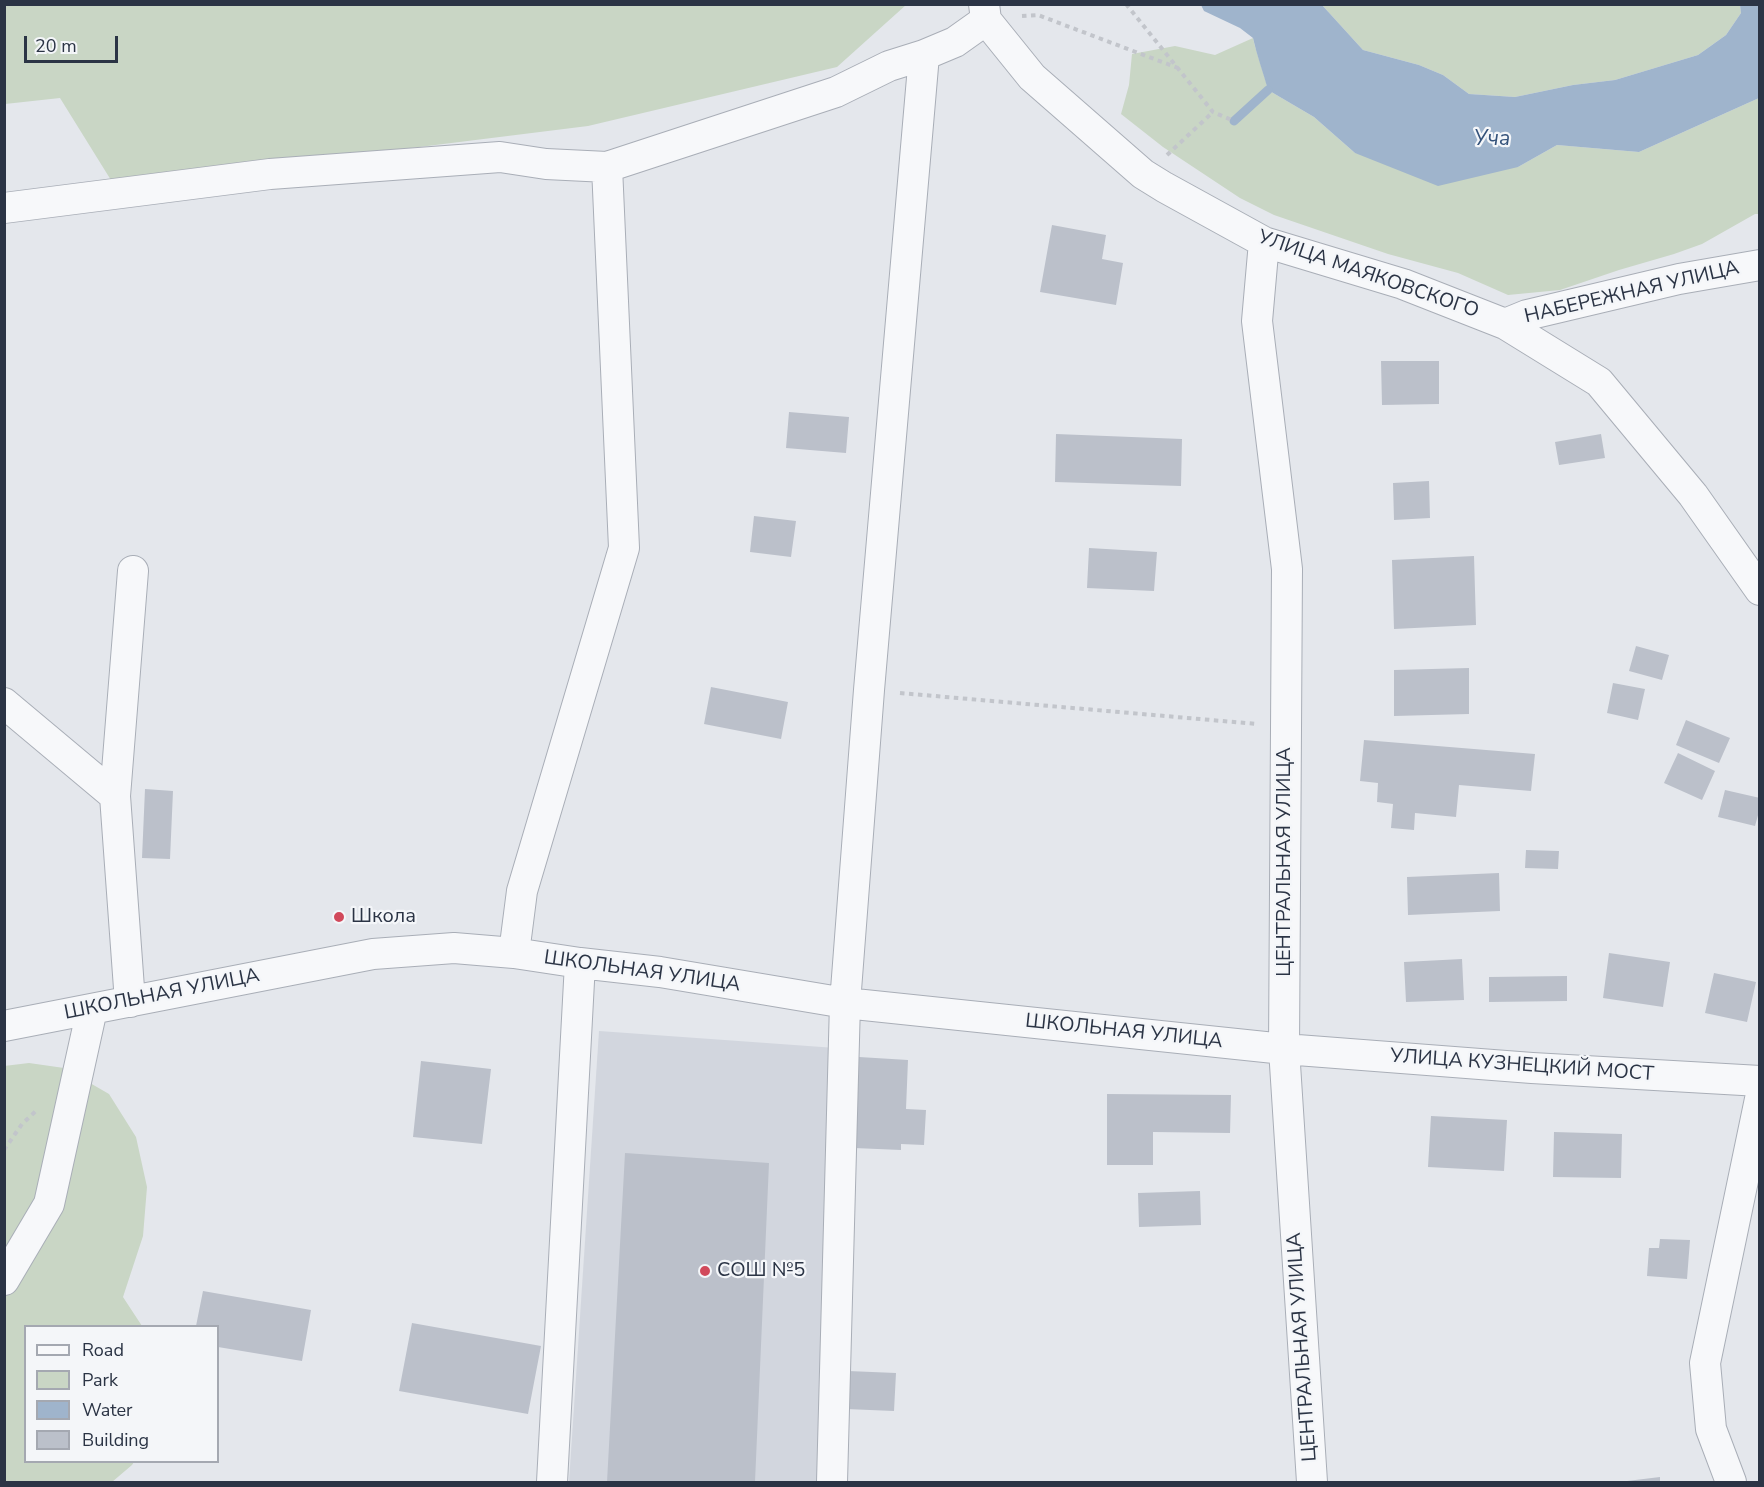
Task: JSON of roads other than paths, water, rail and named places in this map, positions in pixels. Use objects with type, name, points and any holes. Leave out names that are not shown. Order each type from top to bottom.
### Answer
[{"type":"street","points":[[4,207],[270,174],[500,157],[546,164],[607,167],[836,92],[889,66],[955,42],[985,12]]},
{"type":"street","name":"УЛИЦА МАЯКОВСКОГО","points":[[985,12],[1032,77],[1143,174],[1164,187],[1264,242],[1403,284],[1505,324],[1599,382],[1693,495],[1760,590]]},
{"type":"street","points":[[832,1482],[845,1003],[869,690],[924,55]]},
{"type":"street","points":[[514,952],[522,891],[624,548],[607,167]]},
{"type":"street","name":"ЦЕНТРАЛЬНАЯ УЛИЦА","points":[[1264,242],[1257,321],[1287,569],[1284,1048],[1312,1482]]},
{"type":"street","name":"НАБЕРЕЖНАЯ УЛИЦА","points":[[1505,324],[1527,315],[1679,279],[1760,265]]},
{"type":"street","points":[[130,1002],[115,796],[134,571]]},
{"type":"street","points":[[4,703],[115,796]]},
{"type":"street","name":"ШКОЛЬНАЯ УЛИЦА","points":[[4,1026],[373,954],[454,948],[514,952],[580,963],[660,972],[845,1003],[1284,1048]]},
{"type":"street","points":[[552,1482],[580,963]]},
{"type":"street","points":[[4,1280],[49,1204],[92,1009]]},
{"type":"street","name":"УЛИЦА КУЗНЕЦКИЙ МОСТ","points":[[1284,1048],[1532,1068],[1760,1081]]},
{"type":"street","points":[[1731,1482],[1711,1429],[1706,1363],[1760,1099]]},
{"type":"water","name":"Уча","points":[[1201,5],[1322,5],[1363,50],[1419,65],[1443,75],[1469,94],[1515,97],[1573,85],[1615,80],[1698,55],[1726,35],[1741,13],[1740,5],[1759,5],[1759,98],[1639,152],[1557,145],[1518,167],[1438,186],[1355,153],[1314,117],[1268,90],[1253,38],[1240,28],[1204,11]]},
{"type":"waterway","points":[[1234,121],[1268,90]]},
{"type":"place","name":"Школа","points":[[339,917]]},
{"type":"place","name":"СОШ №5","points":[[705,1271]]}]
